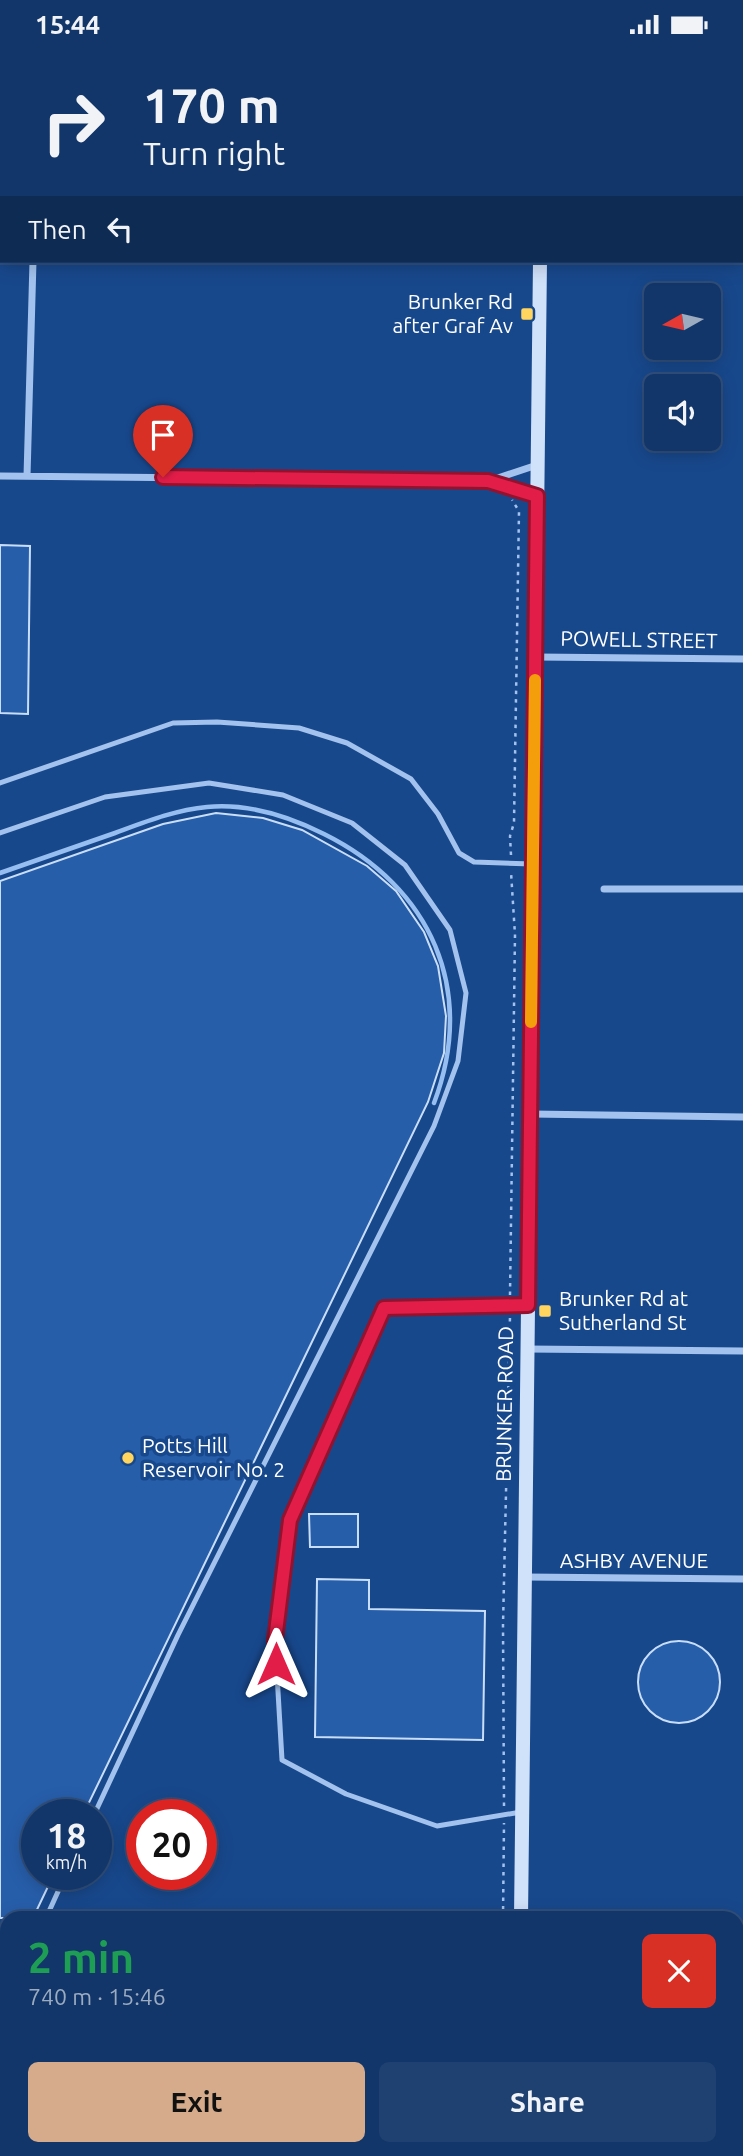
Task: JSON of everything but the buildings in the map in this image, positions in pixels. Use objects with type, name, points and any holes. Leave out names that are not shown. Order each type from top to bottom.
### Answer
[{"type":"main road","name":"BRUNKER ROAD","points":[[521,1911],[541,263]]},
{"type":"street","points":[[27,476],[33,263]]},
{"type":"street","points":[[488,481],[537,465]]},
{"type":"street","points":[[0,476],[488,481],[537,496]]},
{"type":"street","name":"POWELL STREET","points":[[535,657],[743,659]]},
{"type":"street","points":[[604,888],[743,889]]},
{"type":"street","points":[[531,1114],[743,1117]]},
{"type":"street","points":[[527,1349],[743,1351]]},
{"type":"street","name":"ASHBY AVENUE","points":[[525,1577],[743,1579]]},
{"type":"lane","points":[[0,783],[173,723],[217,722],[299,728],[347,743],[411,779],[438,814],[459,853],[474,862],[532,864]]},
{"type":"lane","points":[[0,833],[104,797],[209,783],[283,795],[352,823],[405,865],[450,930],[466,993],[457,1061],[435,1126],[178,1635],[101,1799]]},
{"type":"lane","points":[[521,1812],[437,1826],[346,1794],[282,1760],[275,1640],[290,1520],[384,1308],[528,1305]]},
{"type":"lane","points":[[49,1911],[59,1890]]},
{"type":"path","points":[[510,836],[514,823],[519,511],[511,499]]},
{"type":"path","points":[[503,1911],[503,1625],[515,935],[512,891]]},
{"type":"waterway","points":[[0,873],[160,817],[207,807],[238,807],[267,812],[324,834],[361,856],[392,883],[417,913],[435,946],[446,982],[450,1021],[446,1061],[434,1103]]},
{"type":"slow traffic","points":[[531,1022],[535,680]]},
{"type":"place","name":"Brunker Rd after Graf Av","points":[[527,314]]},
{"type":"place","name":"Brunker Rd at Sutherland St","points":[[545,1311]]},
{"type":"place","name":"Potts Hill Reservoir No. 2","points":[[128,1458]]},
{"type":"route","points":[[163,477],[488,481],[537,496],[528,1305],[384,1308],[290,1520],[275,1640],[276,1664]]}]
